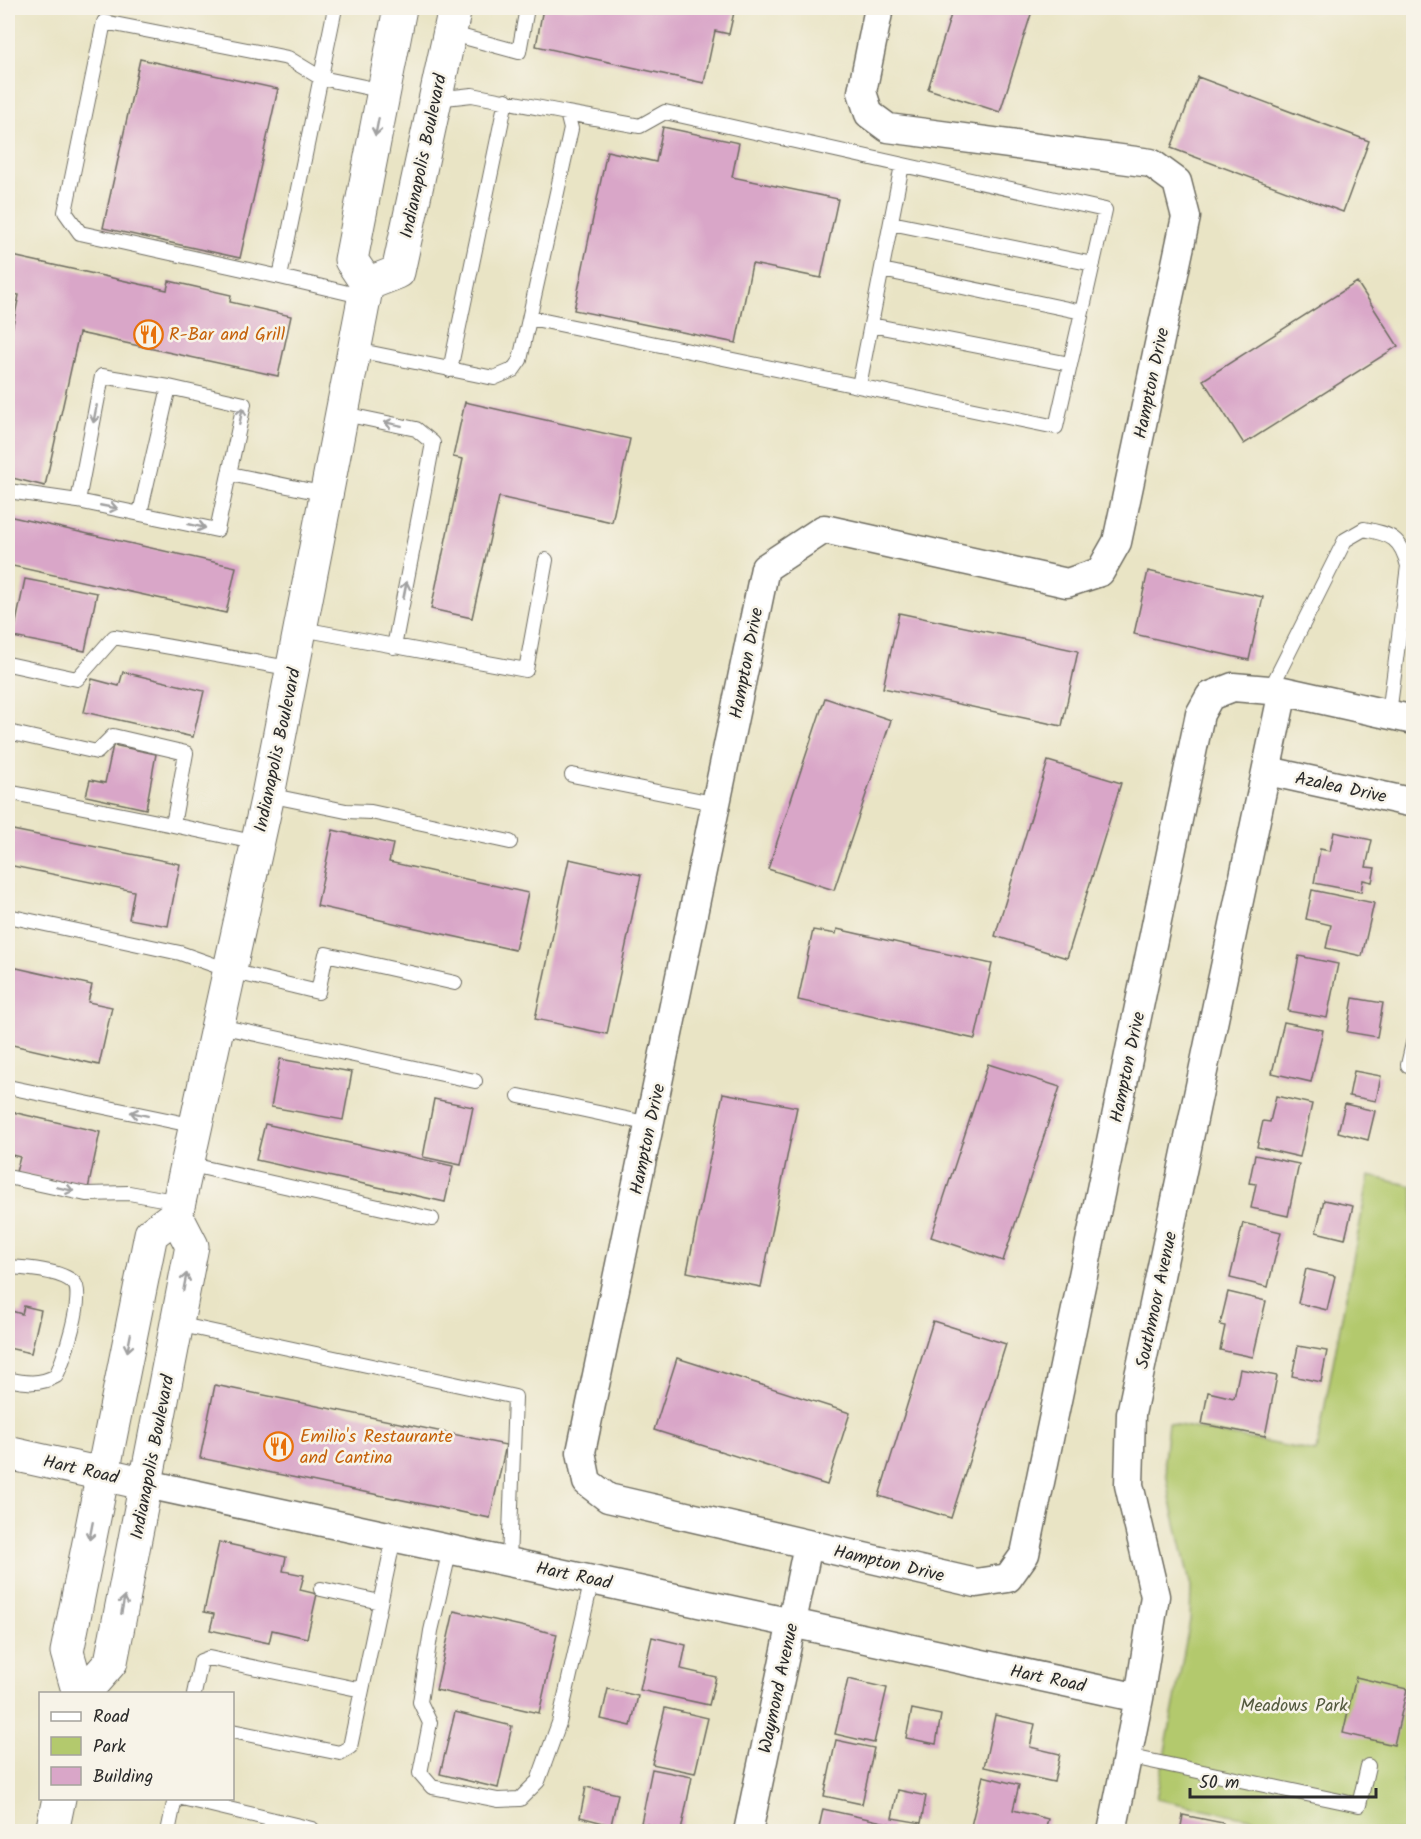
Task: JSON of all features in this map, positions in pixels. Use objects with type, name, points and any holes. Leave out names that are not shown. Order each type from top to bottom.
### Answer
[{"type":"main road","points":[[366,290],[351,260],[400,8]]},
{"type":"main road","name":"Indianapolis Boulevard","points":[[80,1692],[67,1652],[151,1234],[177,1208],[231,971],[294,669],[366,290],[398,272],[452,20]]},
{"type":"main road","name":"Indianapolis Boulevard","points":[[83,1692],[111,1662],[147,1484],[192,1246],[177,1208]]},
{"type":"main road","name":"Hart Road","points":[[8,1453],[147,1484]]},
{"type":"street","name":"Hampton Drive","points":[[879,8],[862,92],[869,114],[888,128],[1151,163],[1177,182],[1186,217],[1117,542],[1100,572],[1067,583],[824,529],[765,568],[718,804],[581,1452],[587,1482],[608,1498],[808,1545],[976,1583],[1008,1578],[1025,1554],[1200,714],[1210,696],[1233,687],[1277,691],[1401,717]]},
{"type":"street","points":[[1268,771],[1277,691]]},
{"type":"street","name":"Azalea Drive","points":[[1268,771],[1413,803]]},
{"type":"street","name":"Southmoor Avenue","points":[[1112,1832],[1139,1698],[1155,1596],[1129,1485],[1131,1414],[1268,771]]},
{"type":"street","name":"Hart Road","points":[[147,1484],[1139,1698]]},
{"type":"street","name":"Waymond Avenue","points":[[748,1832],[808,1545]]},
{"type":"lane","points":[[280,277],[335,8]]},
{"type":"lane","points":[[452,20],[519,52],[527,8]]},
{"type":"lane","points":[[366,290],[280,277],[80,233],[65,213],[104,22],[288,58],[321,78],[384,91]]},
{"type":"lane","points":[[436,99],[472,95],[640,126],[665,112],[1105,210],[1056,427],[530,318]]},
{"type":"lane","points":[[450,370],[506,100]]},
{"type":"lane","points":[[356,350],[494,378],[513,370],[520,360],[571,129],[567,113]]},
{"type":"lane","points":[[859,386],[902,165]]},
{"type":"lane","points":[[891,223],[1093,264]]},
{"type":"lane","points":[[882,270],[1082,312]]},
{"type":"lane","points":[[871,325],[1070,364]]},
{"type":"lane","points":[[8,491],[78,501],[218,530],[244,404],[169,387],[102,376],[78,501]]},
{"type":"lane","points":[[140,513],[169,387]]},
{"type":"lane","points":[[344,414],[416,429],[433,443],[394,647]]},
{"type":"lane","points":[[230,474],[328,495]]},
{"type":"lane","points":[[1277,691],[1345,540],[1364,529],[1388,534],[1403,548],[1408,566],[1401,717]]},
{"type":"lane","points":[[302,629],[526,670],[546,560]]},
{"type":"lane","points":[[8,664],[77,679],[114,637],[294,669]]},
{"type":"lane","points":[[8,732],[97,752],[113,736],[186,753],[173,825]]},
{"type":"lane","points":[[572,775],[718,804]]},
{"type":"lane","points":[[8,792],[258,843]]},
{"type":"lane","points":[[268,795],[346,811],[371,812],[510,842]]},
{"type":"lane","points":[[8,916],[180,953],[231,971],[318,993],[326,954],[455,983]]},
{"type":"lane","points":[[219,1026],[475,1081]]},
{"type":"lane","points":[[1413,1039],[1408,1065],[1413,1066]]},
{"type":"lane","points":[[8,1087],[196,1126]]},
{"type":"lane","points":[[519,1096],[650,1124]]},
{"type":"lane","points":[[187,1164],[432,1220]]},
{"type":"lane","points":[[8,1177],[86,1194],[129,1193],[177,1208]]},
{"type":"lane","points":[[8,1267],[36,1269],[74,1282],[78,1289],[63,1362],[56,1376],[31,1383],[8,1379]]},
{"type":"lane","points":[[177,1324],[515,1397],[509,1561]]},
{"type":"lane","points":[[234,1731],[340,1753],[350,1747],[394,1537]]},
{"type":"lane","points":[[450,1549],[431,1631],[420,1701],[430,1724],[420,1773],[432,1787],[498,1800],[520,1799],[538,1781],[559,1723],[592,1579]]},
{"type":"lane","points":[[321,1589],[380,1602]]},
{"type":"lane","points":[[194,1692],[201,1660],[209,1658],[362,1690]]},
{"type":"lane","points":[[1127,1756],[1359,1805],[1368,1766]]},
{"type":"lane","points":[[168,1832],[175,1800]]},
{"type":"lane","points":[[190,1800],[312,1829],[312,1832]]},
{"type":"green space","name":"Meadows Park","points":[[1369,1176],[1413,1186],[1413,1831],[1291,1831],[1291,1827],[1156,1799],[1190,1620],[1191,1587],[1171,1502],[1164,1460],[1168,1423],[1316,1452]]},
{"type":"water","points":[[1413,1736],[1413,1830],[1405,1795],[1404,1771],[1408,1747]]},
{"type":"building","points":[[543,8],[735,8],[729,34],[715,31],[704,83],[536,46]]},
{"type":"building","points":[[953,8],[1033,8],[1000,112],[928,89]]},
{"type":"building","points":[[140,59],[278,89],[240,258],[103,228]]},
{"type":"building","points":[[1198,77],[1369,141],[1343,212],[1171,148]]},
{"type":"building","points":[[663,127],[739,143],[732,177],[838,199],[821,278],[752,264],[736,343],[574,310],[607,151],[656,162]]},
{"type":"building","points":[[8,255],[167,290],[169,281],[231,295],[230,302],[291,316],[278,376],[79,333],[45,486],[8,477],[8,349],[19,295],[8,293]]},
{"type":"building","points":[[1357,282],[1398,346],[1244,444],[1203,380]]},
{"type":"building","points":[[465,402],[630,439],[612,522],[499,497],[472,618],[431,609],[463,459],[453,457]]},
{"type":"building","points":[[8,516],[236,567],[226,613],[8,565]]},
{"type":"building","points":[[1148,571],[1263,597],[1249,660],[1134,634]]},
{"type":"building","points":[[25,579],[97,593],[85,651],[13,637]]},
{"type":"building","points":[[899,613],[1078,651],[1062,726],[883,688]]},
{"type":"building","points":[[123,672],[204,691],[193,737],[84,712],[92,679],[119,686]]},
{"type":"building","points":[[825,698],[891,720],[834,890],[768,869]]},
{"type":"building","points":[[113,745],[156,754],[146,809],[86,796],[90,780],[105,783]]},
{"type":"building","points":[[1048,761],[1121,783],[1067,958],[995,936]]},
{"type":"building","points":[[8,829],[180,864],[168,926],[129,919],[134,891],[8,865]]},
{"type":"building","points":[[333,830],[393,844],[389,862],[528,893],[515,950],[317,906]]},
{"type":"building","points":[[1334,832],[1372,840],[1366,867],[1375,868],[1372,882],[1363,880],[1361,892],[1314,883],[1320,849],[1330,851]]},
{"type":"building","points":[[569,859],[641,875],[607,1034],[535,1019]]},
{"type":"building","points":[[1312,890],[1374,903],[1362,956],[1326,948],[1331,925],[1306,919]]},
{"type":"building","points":[[837,929],[992,964],[975,1039],[798,1000],[813,930],[836,934]]},
{"type":"building","points":[[1299,956],[1338,964],[1327,1018],[1288,1011]]},
{"type":"building","points":[[8,966],[92,985],[88,1002],[112,1007],[99,1065],[8,1044]]},
{"type":"building","points":[[1353,998],[1383,1003],[1377,1037],[1347,1032]]},
{"type":"building","points":[[1284,1022],[1323,1030],[1311,1082],[1272,1073]]},
{"type":"building","points":[[280,1059],[352,1072],[343,1120],[271,1107]]},
{"type":"building","points":[[988,1064],[1060,1087],[1003,1261],[931,1237]]},
{"type":"building","points":[[1354,1071],[1381,1076],[1376,1101],[1349,1096]]},
{"type":"building","points":[[723,1093],[797,1107],[761,1287],[687,1272]]},
{"type":"building","points":[[1276,1096],[1312,1104],[1300,1157],[1257,1147],[1263,1121],[1270,1122]]},
{"type":"building","points":[[434,1099],[473,1107],[461,1165],[423,1157]]},
{"type":"building","points":[[1345,1104],[1375,1111],[1368,1140],[1338,1132]]},
{"type":"building","points":[[8,1111],[100,1132],[88,1189],[16,1172],[20,1157],[8,1154]]},
{"type":"building","points":[[265,1124],[453,1166],[445,1202],[256,1160]]},
{"type":"building","points":[[1255,1155],[1299,1164],[1288,1216],[1251,1208],[1256,1184],[1249,1183]]},
{"type":"building","points":[[1324,1200],[1353,1206],[1345,1239],[1316,1232]]},
{"type":"building","points":[[1243,1223],[1281,1232],[1268,1287],[1230,1278]]},
{"type":"building","points":[[1306,1269],[1335,1276],[1327,1310],[1298,1303]]},
{"type":"building","points":[[1228,1292],[1266,1301],[1253,1357],[1220,1350],[1225,1326],[1220,1325]]},
{"type":"building","points":[[24,1306],[41,1310],[31,1353],[8,1348],[8,1310],[22,1314]]},
{"type":"building","points":[[933,1321],[1006,1344],[951,1518],[879,1496]]},
{"type":"building","points":[[1298,1346],[1327,1351],[1321,1382],[1292,1376]]},
{"type":"building","points":[[677,1358],[850,1413],[827,1485],[654,1430]]},
{"type":"building","points":[[1240,1369],[1277,1376],[1265,1436],[1202,1424],[1208,1392],[1234,1398]]},
{"type":"building","points":[[215,1385],[506,1445],[490,1518],[200,1458]]},
{"type":"building","points":[[219,1542],[286,1557],[283,1571],[304,1575],[300,1590],[317,1594],[307,1638],[272,1630],[269,1643],[210,1630],[214,1614],[204,1612]]},
{"type":"building","points":[[454,1611],[557,1634],[539,1713],[436,1690]]},
{"type":"building","points":[[652,1637],[686,1645],[681,1669],[716,1677],[709,1705],[640,1690]]},
{"type":"building","points":[[1356,1677],[1407,1689],[1394,1745],[1343,1733]]},
{"type":"building","points":[[848,1679],[887,1688],[874,1743],[835,1734]]},
{"type":"building","points":[[608,1689],[638,1696],[631,1726],[601,1719]]},
{"type":"building","points":[[665,1708],[708,1718],[695,1773],[652,1764]]},
{"type":"building","points":[[912,1709],[941,1715],[936,1744],[906,1738]]},
{"type":"building","points":[[455,1712],[512,1726],[498,1788],[440,1774]]},
{"type":"building","points":[[995,1715],[1035,1724],[1030,1747],[1060,1754],[1054,1782],[984,1767]]},
{"type":"building","points":[[836,1740],[874,1748],[862,1804],[824,1796]]},
{"type":"building","points":[[652,1769],[692,1777],[681,1831],[641,1823]]},
{"type":"building","points":[[983,1776],[1019,1785],[1013,1810],[1048,1819],[1045,1832],[970,1830]]},
{"type":"building","points":[[586,1787],[618,1794],[611,1825],[580,1817]]},
{"type":"building","points":[[898,1790],[926,1796],[921,1823],[892,1818]]},
{"type":"building","points":[[823,1809],[892,1824],[890,1832],[818,1832]]},
{"type":"building","points":[[1183,1815],[1223,1823],[1221,1832],[1180,1832]]},
{"type":"place","name":"R-Bar and Grill","points":[[148,334]]},
{"type":"place","name":"Emilio's Restaurante and Cantina","points":[[279,1446]]}]
